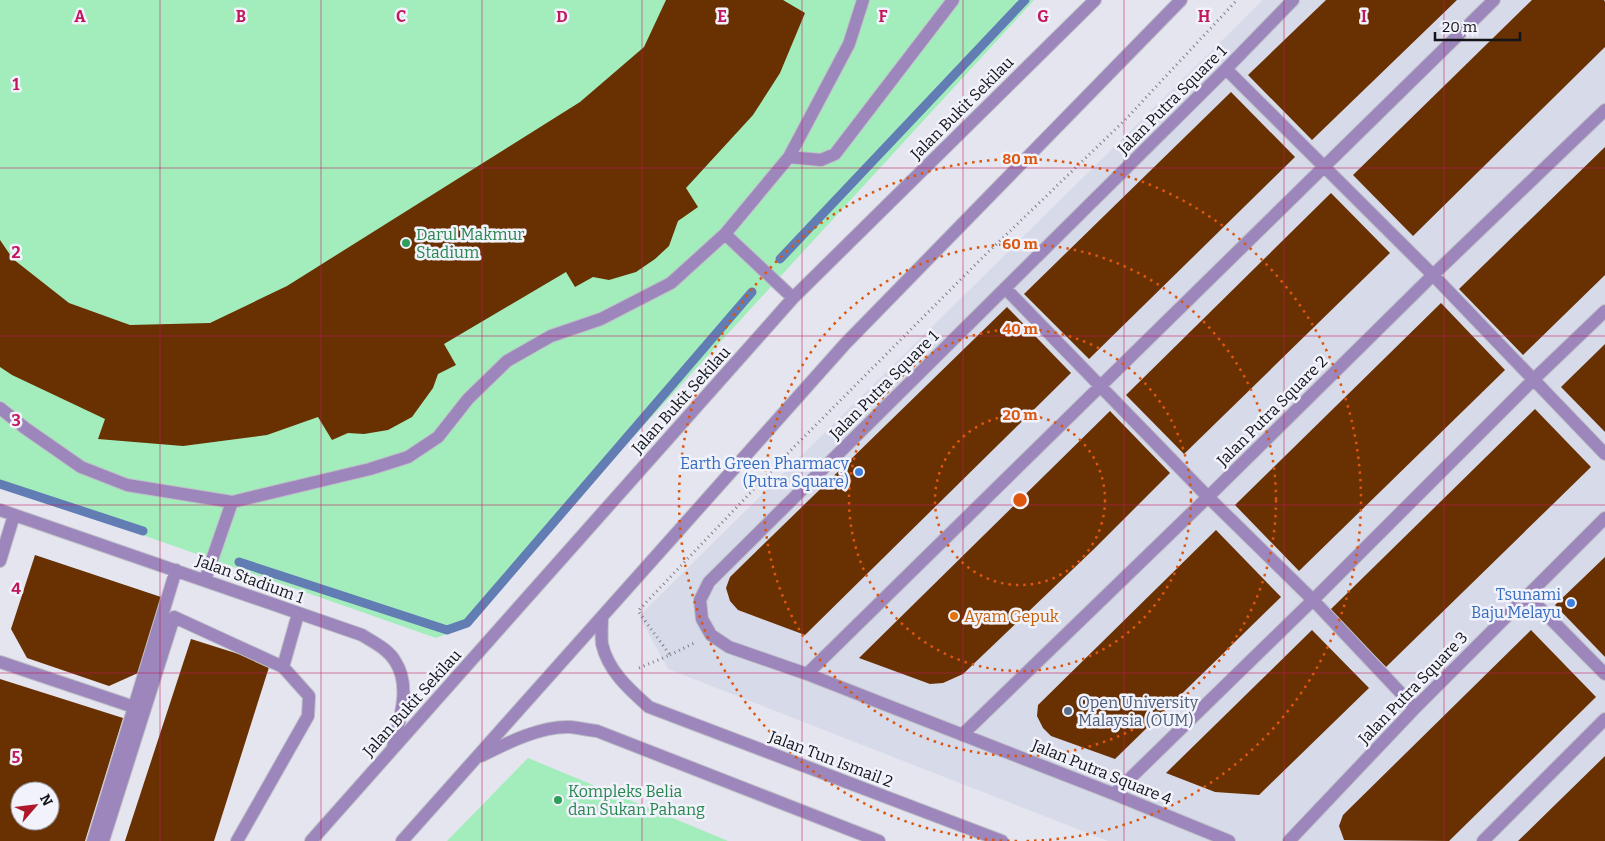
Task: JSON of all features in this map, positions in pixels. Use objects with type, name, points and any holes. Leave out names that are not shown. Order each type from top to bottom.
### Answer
[{"type":"street","points":[[0,408],[24,428],[81,467],[127,485],[232,502],[370,469],[408,457],[438,437],[468,399],[507,361],[551,336],[601,319],[671,284],[725,234],[789,157],[849,44],[863,0]]},
{"type":"street","points":[[789,157],[821,160],[835,154],[953,0]]},
{"type":"street","name":"Jalan Bukit Sekilau","points":[[311,841],[793,298],[1095,0]]},
{"type":"street","points":[[402,841],[845,344],[1181,0]]},
{"type":"street","name":"Jalan Putra Square 1","points":[[962,735],[807,674],[729,647],[711,635],[702,619],[700,600],[709,582],[1226,69],[1293,0]]},
{"type":"street","points":[[807,674],[1325,168],[1494,0]]},
{"type":"street","points":[[1226,69],[1433,275],[1605,454]]},
{"type":"street","name":"Jalan Putra Square 2","points":[[962,735],[1208,497],[1433,275],[1605,110]]},
{"type":"street","points":[[725,234],[793,298]]},
{"type":"street","points":[[1005,288],[1208,497],[1313,600],[1415,708]]},
{"type":"street","points":[[1114,794],[1605,311]]},
{"type":"street","points":[[205,580],[232,502]]},
{"type":"street","name":"Jalan Stadium 1","points":[[0,510],[362,635],[380,646],[395,660],[401,676],[404,693],[393,750]]},
{"type":"street","points":[[0,561],[14,515]]},
{"type":"street","name":"Jalan Putra Square 3","points":[[1289,841],[1415,708],[1605,518]]},
{"type":"street","points":[[92,841],[176,570]]},
{"type":"street","points":[[1528,596],[1605,674]]},
{"type":"street","points":[[283,667],[298,614]]},
{"type":"street","points":[[103,841],[174,617],[283,667],[309,696],[308,716],[237,841]]},
{"type":"street","points":[[602,617],[602,644],[611,666]]},
{"type":"street","points":[[0,662],[134,707]]},
{"type":"street","name":"Jalan Tun Ismail 2","points":[[611,666],[626,686],[649,707],[1002,841]]},
{"type":"street","points":[[1483,841],[1605,719]]},
{"type":"street","points":[[475,760],[511,741],[541,732],[568,727],[597,731],[879,841]]},
{"type":"street","name":"Jalan Putra Square 4","points":[[962,735],[1229,841]]},
{"type":"path","points":[[611,666],[639,669],[670,656],[638,611],[806,435],[980,260],[1126,120],[1237,0]]},
{"type":"shaded area","points":[[1263,0],[1605,0],[1605,841],[1108,841],[668,669],[639,616]]},
{"type":"green space","name":"Darul Makmur Stadium","points":[[0,0],[1034,0],[456,630],[436,638],[0,485]]},
{"type":"green space","name":"Kompleks Belia dan Sukan Pahang","points":[[528,758],[728,841],[447,841]]},
{"type":"building","points":[[666,0],[783,0],[805,13],[780,73],[753,115],[686,188],[698,207],[678,221],[669,246],[655,259],[636,272],[609,280],[593,277],[575,287],[566,272],[444,344],[456,365],[438,374],[433,388],[412,417],[388,430],[364,434],[348,433],[332,440],[318,417],[267,435],[183,446],[98,439],[105,419],[12,375],[0,367],[0,240],[13,259],[69,303],[130,325],[210,323],[287,286],[580,102],[644,47]]},
{"type":"building","points":[[1326,0],[1457,0],[1312,140],[1248,75]]},
{"type":"building","points":[[1532,0],[1604,0],[1605,47],[1413,236],[1353,175]]},
{"type":"building","points":[[1231,92],[1295,157],[1089,359],[1024,294]]},
{"type":"building","points":[[1605,147],[1605,275],[1523,355],[1459,289]]},
{"type":"building","points":[[1331,193],[1390,253],[1184,454],[1126,395]]},
{"type":"building","points":[[1441,303],[1505,370],[1299,571],[1235,505]]},
{"type":"building","points":[[1007,307],[1071,373],[805,635],[738,610],[730,601],[726,588],[730,577]]},
{"type":"building","points":[[1605,344],[1605,432],[1561,387]]},
{"type":"building","points":[[1535,409],[1591,467],[1386,667],[1330,610]]},
{"type":"building","points":[[1110,411],[1170,473],[1094,549],[963,674],[943,683],[930,684],[859,658]]},
{"type":"building","points":[[1216,530],[1281,597],[1115,759],[1051,736],[1043,728],[1037,716],[1038,705]]},
{"type":"building","points":[[35,555],[161,597],[138,673],[109,686],[27,658],[11,629]]},
{"type":"building","points":[[1605,557],[1605,657],[1555,605]]},
{"type":"building","points":[[1312,630],[1369,688],[1259,795],[1215,792],[1166,773]]},
{"type":"building","points":[[1531,630],[1596,697],[1449,841],[1344,840],[1339,826],[1343,815]]},
{"type":"building","points":[[191,639],[270,664],[214,841],[125,841]]},
{"type":"building","points":[[0,679],[123,718],[85,841],[0,841]]},
{"type":"building","points":[[1605,756],[1605,841],[1518,841],[1561,799]]},
{"type":"waterway","points":[[780,259],[1025,0]]},
{"type":"waterway","points":[[239,562],[447,630],[467,623],[752,292]]},
{"type":"waterway","points":[[0,484],[143,531]]},
{"type":"place","name":"Darul Makmur Stadium","points":[[406,243]]},
{"type":"place","name":"Earth Green Pharmacy (Putra Square)","points":[[859,472]]},
{"type":"place","name":"Tsunami Baju Melayu","points":[[1571,603]]},
{"type":"place","name":"Ayam Gepuk","points":[[954,616]]},
{"type":"place","name":"Open University Malaysia (OUM)","points":[[1068,711]]},
{"type":"place","name":"Kompleks Belia dan Sukan Pahang","points":[[558,800]]}]
